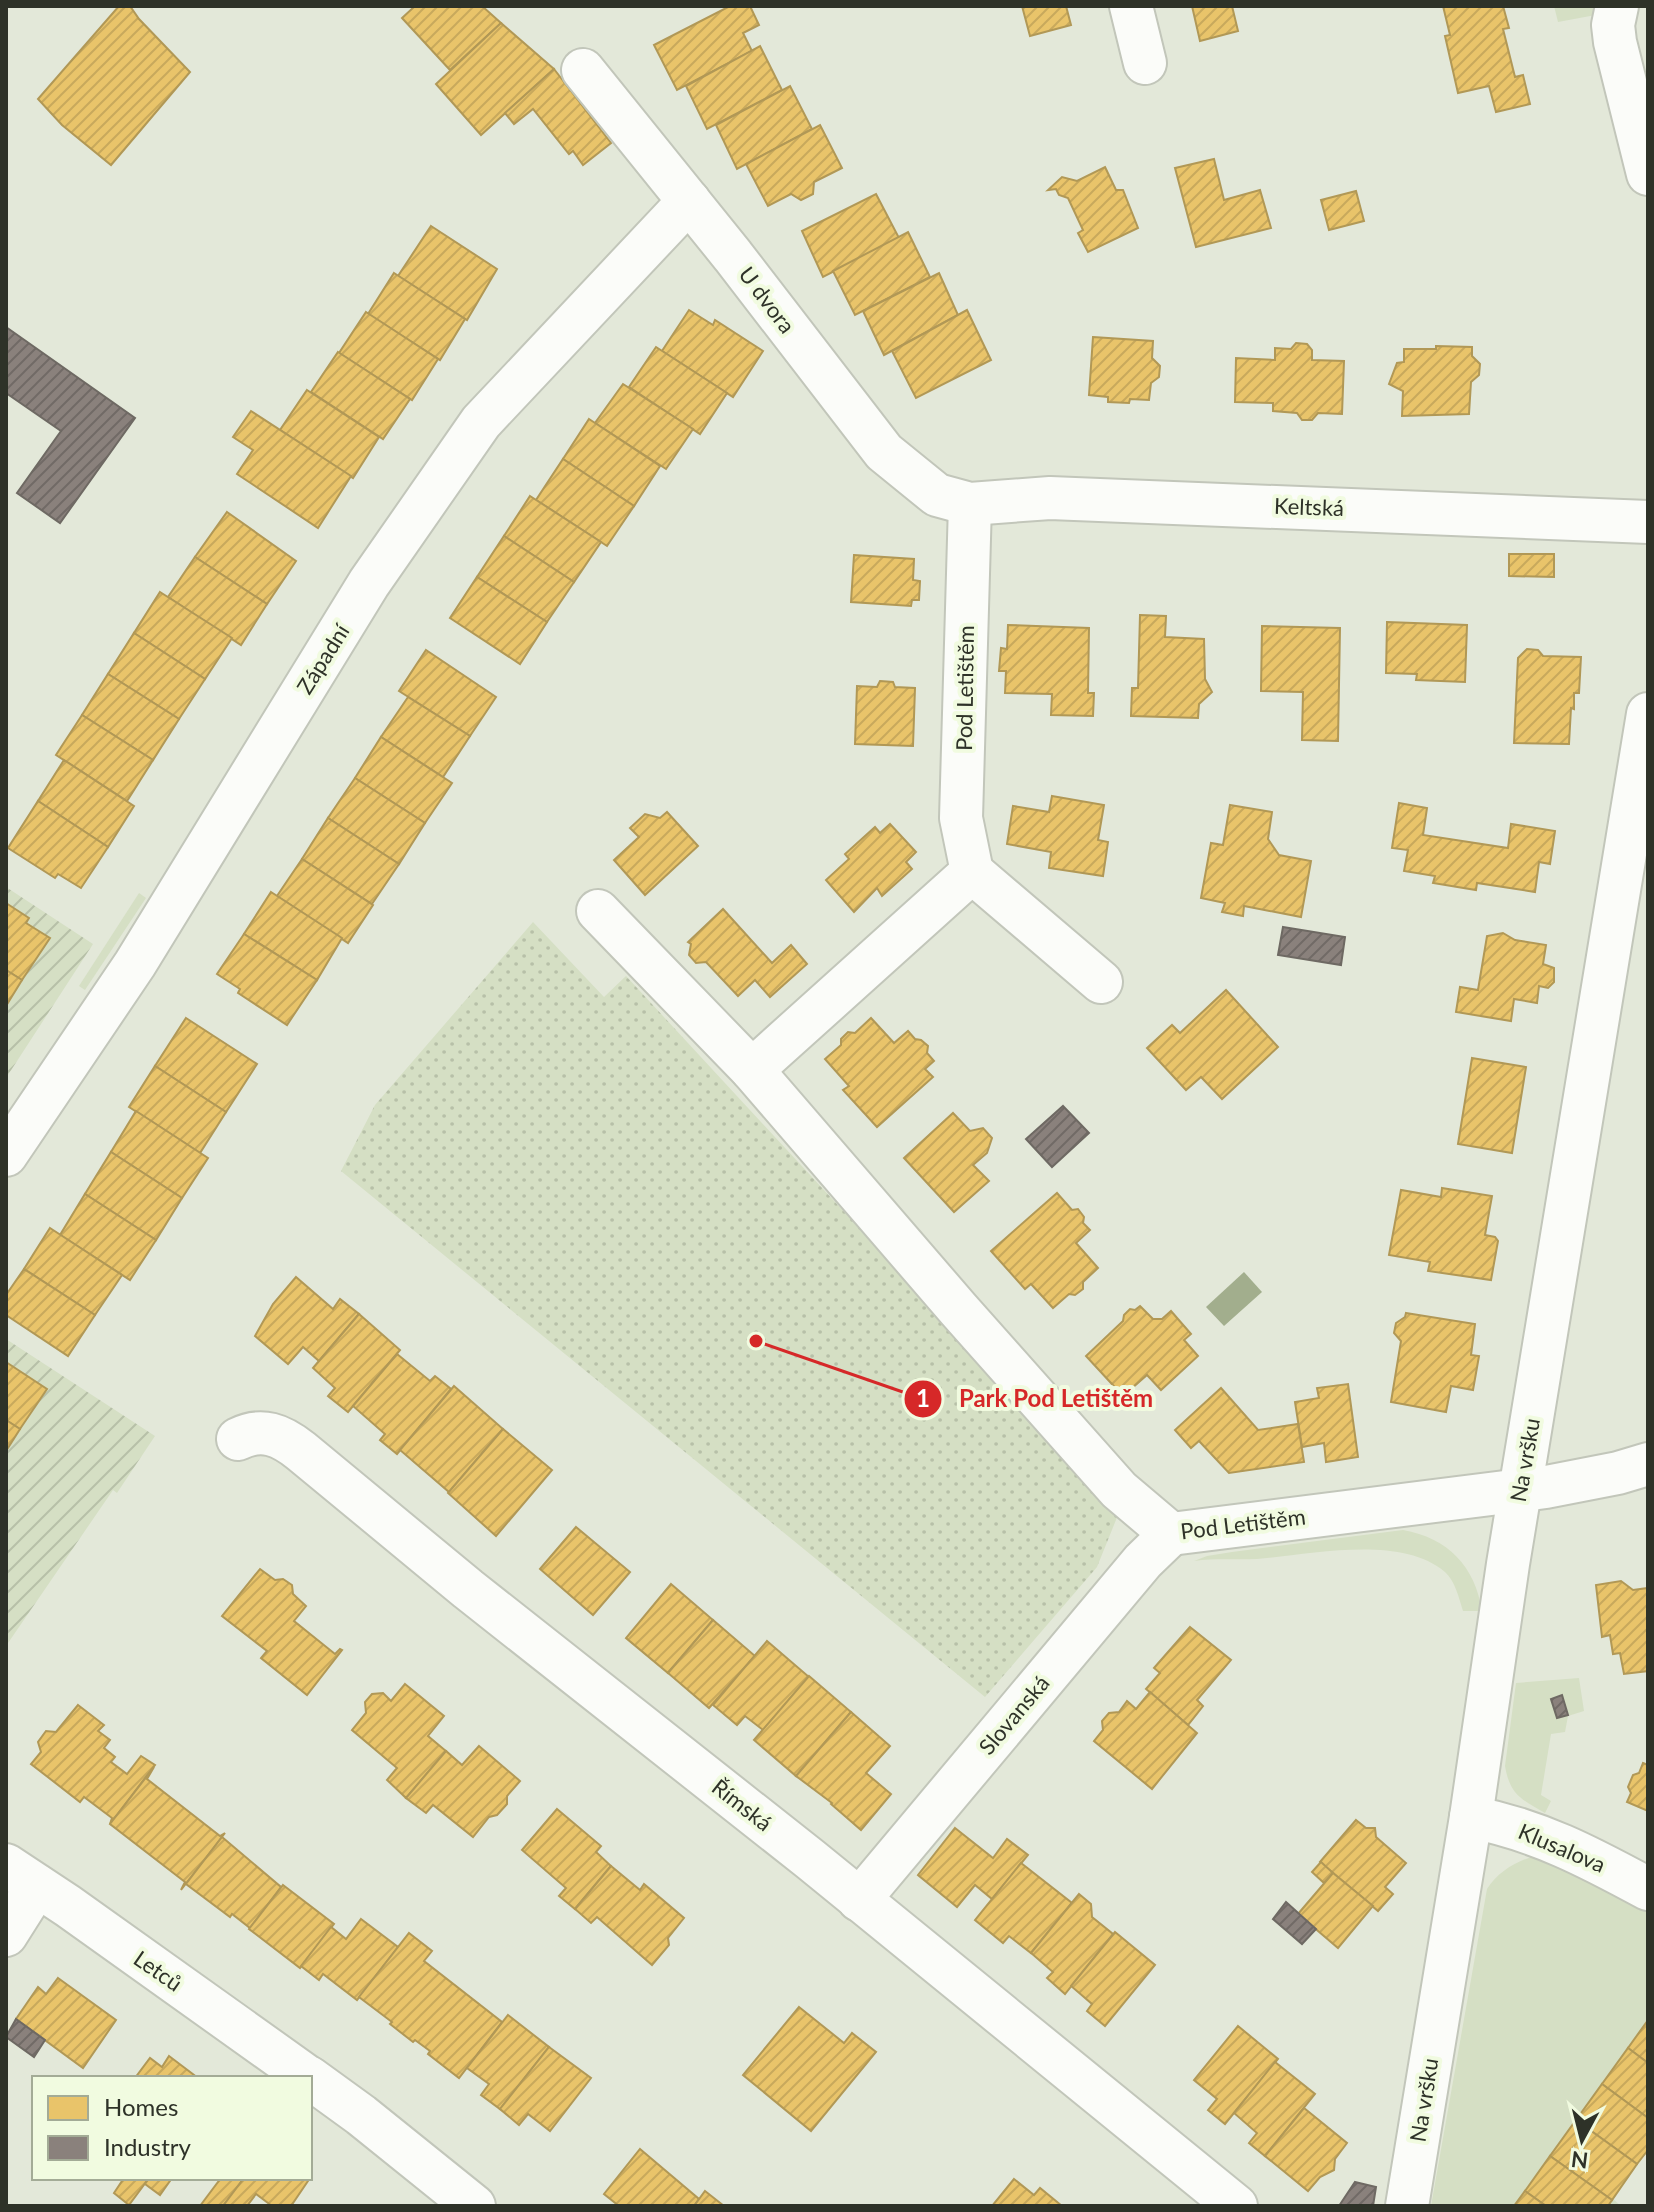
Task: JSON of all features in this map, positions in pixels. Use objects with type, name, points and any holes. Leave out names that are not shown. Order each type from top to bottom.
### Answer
[{"type":"street","points":[[1131,6],[1145,63]]},
{"type":"street","points":[[1617,6],[1613,25],[1615,42],[1648,174]]},
{"type":"street","name":"U dvora","points":[[583,70],[884,452],[937,495],[970,504]]},
{"type":"street","name":"Západní","points":[[6,1155],[135,964],[369,583],[481,422],[689,201]]},
{"type":"street","name":"Keltská","points":[[970,504],[1066,499],[1648,522]]},
{"type":"street","name":"Pod Letištěm","points":[[970,504],[961,818],[972,872]]},
{"type":"street","name":"Na vršku","points":[[1407,2206],[1471,1817],[1520,1491],[1648,714]]},
{"type":"street","points":[[752,1070],[972,872],[1101,982]]},
{"type":"street","name":"Pod Letištěm","points":[[598,911],[752,1070],[1119,1490],[1171,1534],[1520,1491],[1597,1478],[1648,1464]]},
{"type":"street","name":"Římská","points":[[238,1439],[261,1432],[289,1441],[468,1589],[859,1900],[1236,2206]]},
{"type":"street","name":"Slovanská","points":[[859,1900],[1143,1561],[1171,1534]]},
{"type":"street","name":"Klusalova","points":[[1471,1817],[1514,1826],[1551,1839],[1648,1889]]},
{"type":"street","points":[[6,1935],[22,1876]]},
{"type":"street","name":"Letců","points":[[22,1876],[307,2076]]},
{"type":"street","name":"Letců","points":[[312,2079],[474,2206]]},
{"type":"shaded area","points":[[1554,6],[1606,6],[1601,14],[1558,22]]},
{"type":"shaded area","points":[[6,887],[93,944],[6,1078],[6,1006],[50,938],[26,923],[29,918],[6,903]]},
{"type":"shaded area","points":[[139,893],[146,898],[85,990],[79,986]]},
{"type":"shaded area","points":[[533,922],[604,997],[626,976],[1120,1510],[1097,1567],[985,1697],[341,1171],[375,1105]]},
{"type":"shaded area","points":[[1244,1272],[1262,1292],[1224,1326],[1206,1307]]},
{"type":"shaded area","points":[[6,1339],[155,1436],[117,1493],[113,1490],[6,1646],[6,1451],[47,1390],[6,1362]]},
{"type":"shaded area","points":[[1403,1530],[1433,1540],[1457,1557],[1473,1580],[1482,1611],[1463,1611],[1454,1585],[1445,1572],[1426,1560],[1404,1553],[1354,1550],[1194,1561],[1232,1552]]},
{"type":"shaded area","points":[[1579,1678],[1584,1711],[1568,1716],[1565,1732],[1551,1734],[1541,1795],[1551,1801],[1545,1813],[1518,1795],[1507,1776],[1505,1766],[1516,1683]]},
{"type":"shaded area","points":[[1535,1856],[1559,1862],[1648,1911],[1648,2150],[1613,2199],[1621,2206],[1431,2206],[1487,1889],[1508,1868]]},
{"type":"building: Homes","points":[[119,6],[130,6],[190,72],[111,165],[62,125],[38,99]]},
{"type":"building: Homes","points":[[415,6],[482,6],[501,23],[450,70],[402,18]]},
{"type":"building: Homes","points":[[730,6],[750,6],[759,25],[743,33],[752,51],[677,90],[654,45]]},
{"type":"building: Homes","points":[[1022,6],[1066,6],[1071,25],[1030,36]]},
{"type":"building: Homes","points":[[1192,6],[1232,6],[1238,31],[1200,41]]},
{"type":"building: Homes","points":[[1443,6],[1503,6],[1509,28],[1503,29],[1515,77],[1523,75],[1530,104],[1496,112],[1489,86],[1458,93],[1445,36],[1450,35]]},
{"type":"building: Homes","points":[[501,23],[554,69],[481,135],[436,84]]},
{"type":"building: Homes","points":[[760,46],[782,90],[707,129],[686,86]]},
{"type":"building: Homes","points":[[554,69],[611,143],[583,165],[573,151],[569,154],[533,109],[514,124],[505,113]]},
{"type":"building: Homes","points":[[790,86],[812,129],[737,169],[716,125]]},
{"type":"building: Homes","points":[[820,125],[842,168],[814,182],[813,194],[801,200],[791,194],[768,206],[746,164]]},
{"type":"building: Homes","points":[[1214,159],[1224,200],[1260,190],[1271,228],[1196,247],[1175,168]]},
{"type":"building: Homes","points":[[1105,167],[1116,190],[1123,190],[1138,228],[1088,252],[1078,233],[1083,230],[1068,198],[1059,195],[1056,189],[1048,190],[1062,177],[1077,181]]},
{"type":"building: Homes","points":[[1356,191],[1364,221],[1329,230],[1321,200]]},
{"type":"building: Homes","points":[[876,194],[899,238],[823,277],[802,231]]},
{"type":"building: Homes","points":[[431,226],[497,269],[467,320],[398,276]]},
{"type":"building: Homes","points":[[908,232],[930,277],[855,315],[833,271]]},
{"type":"building: Homes","points":[[394,273],[465,319],[440,360],[368,314]]},
{"type":"building: Homes","points":[[939,273],[958,315],[884,355],[863,311]]},
{"type":"building: Homes","points":[[689,310],[713,325],[715,320],[763,351],[733,397],[662,351]]},
{"type":"building: Homes","points":[[967,310],[991,360],[916,398],[892,351]]},
{"type":"building: Homes","points":[[366,312],[438,359],[412,400],[339,353]]},
{"type":"building: Homes","points":[[1093,337],[1153,341],[1152,358],[1160,366],[1159,377],[1151,383],[1149,400],[1108,402],[1108,397],[1089,395]]},
{"type":"building: Homes","points":[[1296,343],[1307,344],[1312,350],[1312,360],[1344,361],[1342,414],[1318,413],[1312,420],[1302,420],[1297,413],[1273,411],[1273,403],[1235,402],[1236,358],[1275,360],[1275,348],[1291,349]]},
{"type":"building: Homes","points":[[1436,346],[1472,347],[1472,356],[1480,364],[1479,375],[1471,382],[1469,414],[1402,416],[1403,391],[1389,384],[1397,363],[1404,362],[1404,349],[1436,349]]},
{"type":"building: Homes","points":[[656,347],[727,393],[700,434],[629,387]]},
{"type":"building: Homes","points":[[338,352],[410,399],[383,439],[311,392]]},
{"type":"building: Homes","points":[[623,384],[693,429],[666,469],[595,423]]},
{"type":"building: Homes","points":[[307,390],[379,437],[353,478],[280,430]]},
{"type":"building: Homes","points":[[251,411],[351,476],[318,528],[237,474],[253,450],[233,437]]},
{"type":"building: Homes","points":[[589,419],[660,466],[634,506],[563,459]]},
{"type":"building: Homes","points":[[563,459],[634,506],[607,546],[536,500]]},
{"type":"building: Homes","points":[[530,496],[601,542],[574,582],[504,536]]},
{"type":"building: Homes","points":[[227,512],[296,561],[267,604],[195,557]]},
{"type":"building: Homes","points":[[504,536],[574,582],[547,622],[477,577]]},
{"type":"building: Homes","points":[[1509,554],[1554,554],[1554,577],[1509,576]]},
{"type":"building: Homes","points":[[854,555],[914,559],[913,580],[920,581],[919,600],[912,600],[911,606],[851,602]]},
{"type":"building: Homes","points":[[195,557],[267,604],[241,645],[168,597]]},
{"type":"building: Homes","points":[[477,577],[547,622],[520,664],[450,618]]},
{"type":"building: Homes","points":[[160,592],[232,638],[205,679],[134,633]]},
{"type":"building: Homes","points":[[1140,615],[1166,616],[1165,637],[1204,639],[1205,679],[1212,692],[1199,704],[1198,718],[1131,716],[1132,688],[1138,688]]},
{"type":"building: Homes","points":[[1387,622],[1467,625],[1465,682],[1416,680],[1417,674],[1386,673]]},
{"type":"building: Homes","points":[[1008,625],[1089,628],[1088,693],[1094,693],[1093,716],[1051,715],[1052,694],[1005,693],[1006,671],[999,671],[1001,648],[1007,649]]},
{"type":"building: Homes","points":[[1262,626],[1340,628],[1338,741],[1302,740],[1303,692],[1261,691]]},
{"type":"building: Homes","points":[[134,633],[205,679],[179,719],[108,674]]},
{"type":"building: Homes","points":[[1527,649],[1538,650],[1543,656],[1581,657],[1579,693],[1574,693],[1574,709],[1571,708],[1569,744],[1514,743],[1518,658]]},
{"type":"building: Homes","points":[[426,650],[496,697],[470,736],[399,691]]},
{"type":"building: Homes","points":[[108,674],[179,719],[153,760],[82,715]]},
{"type":"building: Homes","points":[[880,681],[893,682],[895,687],[915,688],[913,746],[855,744],[857,686],[877,687]]},
{"type":"building: Homes","points":[[408,697],[470,736],[443,777],[381,737]]},
{"type":"building: Homes","points":[[82,715],[153,760],[127,801],[56,755]]},
{"type":"building: Homes","points":[[381,737],[452,783],[425,823],[355,778]]},
{"type":"building: Homes","points":[[64,760],[134,806],[108,847],[38,801]]},
{"type":"building: Homes","points":[[355,778],[425,823],[399,864],[328,818]]},
{"type":"building: Homes","points":[[1052,796],[1104,805],[1098,840],[1108,842],[1103,876],[1049,868],[1051,852],[1007,844],[1013,806],[1049,812]]},
{"type":"building: Homes","points":[[38,801],[108,847],[81,888],[58,874],[55,878],[8,848]]},
{"type":"building: Homes","points":[[1399,803],[1427,808],[1423,835],[1508,848],[1511,824],[1555,831],[1550,864],[1539,862],[1535,892],[1477,883],[1476,890],[1433,883],[1435,876],[1404,871],[1408,850],[1392,848]]},
{"type":"building: Homes","points":[[1230,805],[1272,812],[1268,839],[1279,855],[1311,861],[1301,917],[1244,906],[1243,916],[1222,912],[1225,903],[1201,898],[1211,843],[1223,845]]},
{"type":"building: Homes","points":[[667,812],[698,846],[645,895],[614,860],[639,837],[630,828],[645,814],[660,818]]},
{"type":"building: Homes","points":[[328,818],[399,864],[372,904],[302,859]]},
{"type":"building: Homes","points":[[890,824],[916,852],[906,862],[912,869],[882,896],[877,888],[854,912],[826,880],[849,859],[845,854],[875,827],[880,833]]},
{"type":"building: Homes","points":[[302,859],[373,905],[348,943],[277,896]]},
{"type":"building: Homes","points":[[271,892],[342,938],[317,980],[244,934]]},
{"type":"building: Homes","points":[[6,903],[29,918],[26,923],[50,938],[22,980],[6,970]]},
{"type":"building: Homes","points":[[723,909],[772,963],[791,945],[807,964],[770,997],[755,980],[738,996],[706,962],[696,963],[689,955],[691,944],[688,942]]},
{"type":"building: Homes","points":[[1503,933],[1515,940],[1546,945],[1543,964],[1554,968],[1554,982],[1548,988],[1539,986],[1537,1003],[1514,999],[1511,1021],[1456,1012],[1460,987],[1478,990],[1487,936]]},
{"type":"building: Homes","points":[[244,934],[317,980],[287,1025],[238,993],[240,989],[217,974]]},
{"type":"building: Homes","points":[[6,970],[22,980],[6,1006]]},
{"type":"building: Homes","points":[[1226,990],[1278,1047],[1222,1099],[1201,1077],[1186,1090],[1147,1048],[1172,1025],[1180,1033]]},
{"type":"building: Homes","points":[[186,1018],[257,1064],[226,1112],[155,1066]]},
{"type":"building: Homes","points":[[871,1018],[894,1043],[908,1031],[928,1046],[927,1053],[934,1061],[925,1069],[933,1077],[877,1127],[843,1090],[849,1086],[825,1059],[841,1045],[841,1039],[848,1032],[855,1033]]},
{"type":"building: Homes","points":[[1472,1058],[1526,1067],[1512,1153],[1458,1144]]},
{"type":"building: Homes","points":[[155,1066],[226,1112],[200,1153],[129,1107]]},
{"type":"building: Homes","points":[[136,1111],[208,1158],[182,1198],[111,1152]]},
{"type":"building: Homes","points":[[953,1113],[970,1131],[983,1128],[992,1138],[987,1153],[973,1165],[989,1181],[954,1212],[904,1158]]},
{"type":"building: Homes","points":[[111,1152],[182,1198],[156,1240],[85,1194]]},
{"type":"building: Homes","points":[[1442,1188],[1492,1196],[1485,1235],[1498,1241],[1491,1280],[1428,1271],[1430,1262],[1389,1255],[1401,1190],[1441,1197]]},
{"type":"building: Homes","points":[[1057,1193],[1072,1210],[1078,1209],[1084,1217],[1083,1223],[1090,1230],[1076,1243],[1098,1268],[1083,1282],[1083,1289],[1075,1295],[1069,1294],[1053,1308],[1031,1284],[1025,1289],[991,1251]]},
{"type":"building: Homes","points":[[85,1194],[156,1240],[130,1280],[60,1235]]},
{"type":"building: Homes","points":[[50,1228],[122,1275],[95,1315],[24,1269]]},
{"type":"building: Homes","points":[[24,1269],[95,1315],[68,1356],[6,1315],[6,1295]]},
{"type":"building: Homes","points":[[296,1277],[333,1309],[340,1299],[359,1314],[319,1361],[303,1347],[288,1364],[255,1336],[273,1304]]},
{"type":"building: Homes","points":[[1140,1306],[1153,1319],[1162,1319],[1171,1311],[1191,1334],[1184,1340],[1198,1356],[1161,1390],[1147,1375],[1123,1396],[1086,1356],[1123,1321],[1130,1309]]},
{"type":"building: Homes","points":[[1406,1313],[1475,1324],[1471,1355],[1479,1356],[1473,1390],[1451,1386],[1446,1412],[1391,1402],[1401,1341],[1394,1333],[1396,1323]]},
{"type":"building: Homes","points":[[359,1314],[400,1350],[348,1412],[328,1396],[335,1388],[313,1368]]},
{"type":"building: Homes","points":[[397,1354],[430,1381],[435,1376],[451,1389],[397,1454],[380,1440],[385,1434],[353,1406]]},
{"type":"building: Homes","points":[[6,1362],[47,1389],[20,1429],[6,1420]]},
{"type":"building: Homes","points":[[1348,1384],[1358,1457],[1326,1462],[1324,1443],[1302,1447],[1295,1402],[1319,1398],[1317,1388]]},
{"type":"building: Homes","points":[[454,1386],[503,1429],[449,1492],[400,1450]]},
{"type":"building: Homes","points":[[1221,1388],[1258,1430],[1298,1424],[1304,1462],[1229,1473],[1199,1441],[1191,1448],[1175,1430]]},
{"type":"building: Homes","points":[[6,1420],[20,1429],[6,1451]]},
{"type":"building: Homes","points":[[503,1429],[552,1470],[496,1536],[448,1493]]},
{"type":"building: Homes","points":[[576,1527],[630,1572],[593,1615],[540,1569]]},
{"type":"building: Homes","points":[[260,1569],[275,1580],[283,1579],[292,1585],[293,1594],[306,1606],[294,1621],[335,1654],[342,1650],[307,1695],[261,1658],[267,1651],[222,1616]]},
{"type":"building: Homes","points":[[1621,1581],[1633,1590],[1648,1588],[1648,1671],[1624,1674],[1620,1653],[1613,1654],[1610,1635],[1602,1637],[1596,1585]]},
{"type":"building: Homes","points":[[671,1584],[713,1620],[668,1673],[626,1638]]},
{"type":"building: Homes","points":[[713,1620],[755,1656],[709,1708],[668,1673]]},
{"type":"building: Homes","points":[[1190,1627],[1231,1660],[1197,1700],[1203,1706],[1188,1725],[1146,1689],[1160,1673],[1154,1668]]},
{"type":"building: Homes","points":[[767,1641],[809,1677],[763,1730],[745,1716],[737,1725],[713,1705]]},
{"type":"building: Homes","points":[[809,1676],[851,1712],[796,1776],[754,1740]]},
{"type":"building: Homes","points":[[405,1684],[444,1716],[428,1736],[446,1751],[406,1798],[387,1780],[397,1768],[352,1730],[366,1713],[365,1702],[372,1694],[383,1693],[391,1701]]},
{"type":"building: Homes","points":[[1150,1692],[1197,1733],[1152,1789],[1094,1741],[1103,1730],[1102,1721],[1109,1713],[1119,1712],[1127,1701],[1136,1709]]},
{"type":"building: Homes","points":[[78,1705],[104,1725],[98,1731],[110,1740],[104,1748],[115,1757],[111,1762],[127,1774],[141,1756],[155,1765],[110,1824],[112,1818],[84,1797],[80,1802],[31,1764],[41,1752],[38,1742],[46,1731],[56,1732]]},
{"type":"building: Homes","points":[[851,1712],[890,1746],[866,1773],[891,1794],[861,1830],[796,1776]]},
{"type":"building: Homes","points":[[479,1746],[520,1781],[507,1796],[507,1804],[497,1815],[489,1817],[473,1837],[433,1805],[426,1813],[406,1798],[446,1751],[462,1765]]},
{"type":"building: Homes","points":[[1643,1763],[1648,1765],[1648,1811],[1627,1802],[1631,1793],[1628,1787]]},
{"type":"building: Homes","points":[[154,1767],[147,1779],[220,1836],[225,1833],[181,1890],[185,1882],[110,1824]]},
{"type":"building: Homes","points":[[557,1809],[601,1846],[596,1852],[611,1866],[575,1909],[559,1896],[566,1888],[522,1850]]},
{"type":"building: Homes","points":[[1356,1820],[1366,1828],[1375,1828],[1376,1837],[1406,1863],[1385,1887],[1393,1894],[1378,1911],[1320,1862]]},
{"type":"building: Homes","points":[[955,1828],[993,1858],[1007,1839],[1028,1855],[992,1899],[975,1885],[957,1907],[918,1875]]},
{"type":"building: Homes","points":[[222,1837],[281,1887],[250,1928],[186,1884]]},
{"type":"building: Homes","points":[[1321,1862],[1333,1873],[1324,1883],[1312,1872]]},
{"type":"building: Homes","points":[[1021,1863],[1072,1903],[1031,1953],[1009,1936],[1003,1943],[975,1920]]},
{"type":"building: Homes","points":[[611,1866],[640,1890],[644,1884],[684,1918],[668,1938],[669,1945],[652,1965],[597,1917],[591,1923],[575,1909]]},
{"type":"building: Homes","points":[[1333,1873],[1373,1906],[1338,1948],[1298,1914]]},
{"type":"building: Homes","points":[[283,1885],[334,1924],[300,1968],[249,1929]]},
{"type":"building: Homes","points":[[1079,1894],[1091,1904],[1092,1917],[1113,1934],[1065,1994],[1047,1978],[1053,1972],[1031,1953]]},
{"type":"building: Homes","points":[[361,1919],[398,1947],[357,2000],[323,1974],[319,1980],[301,1966],[331,1927],[346,1939]]},
{"type":"building: Homes","points":[[1115,1932],[1155,1965],[1105,2026],[1087,2011],[1092,2004],[1071,1986]]},
{"type":"building: Homes","points":[[409,1933],[432,1951],[424,1961],[502,2022],[459,2078],[428,2054],[430,2051],[415,2040],[413,2042],[359,1997]]},
{"type":"building: Homes","points":[[58,1978],[116,2020],[83,2068],[16,2019],[38,1987],[46,1994]]},
{"type":"building: Homes","points":[[799,2007],[844,2043],[852,2033],[876,2052],[811,2131],[743,2075]]},
{"type":"building: Homes","points":[[508,2015],[549,2047],[500,2109],[481,2095],[489,2084],[467,2068]]},
{"type":"building: Homes","points":[[1648,2020],[1648,2063],[1628,2048]]},
{"type":"building: Homes","points":[[1238,2026],[1278,2059],[1225,2124],[1208,2110],[1217,2099],[1194,2080]]},
{"type":"building: Homes","points":[[549,2047],[591,2078],[550,2131],[528,2114],[519,2125],[500,2109]]},
{"type":"building: Homes","points":[[1628,2048],[1648,2063],[1648,2118],[1602,2084]]},
{"type":"building: Homes","points":[[169,2056],[195,2076],[136,2076],[150,2058],[162,2067]]},
{"type":"building: Homes","points":[[1275,2062],[1315,2094],[1265,2156],[1249,2143],[1257,2133],[1234,2113]]},
{"type":"building: Homes","points":[[1602,2084],[1648,2118],[1648,2150],[1637,2164],[1576,2120]]},
{"type":"building: Homes","points":[[1304,2108],[1347,2143],[1335,2159],[1334,2170],[1320,2177],[1308,2191],[1265,2156]]},
{"type":"building: Homes","points":[[1576,2120],[1637,2164],[1612,2200],[1550,2156]]},
{"type":"building: Homes","points":[[640,2149],[699,2199],[694,2206],[619,2206],[604,2194]]},
{"type":"building: Homes","points":[[1550,2156],[1612,2200],[1608,2206],[1546,2206],[1525,2191]]},
{"type":"building: Homes","points":[[1014,2179],[1034,2195],[1040,2188],[1062,2206],[992,2206]]},
{"type":"building: Homes","points":[[123,2180],[148,2180],[129,2205],[114,2193]]},
{"type":"building: Homes","points":[[148,2180],[171,2180],[160,2195],[145,2184]]},
{"type":"building: Homes","points":[[220,2180],[242,2180],[223,2206],[200,2206]]},
{"type":"building: Homes","points":[[242,2180],[309,2180],[291,2206],[272,2206],[256,2194],[247,2206],[223,2206]]},
{"type":"building: Homes","points":[[705,2191],[724,2206],[694,2206]]},
{"type":"building: Homes","points":[[1525,2191],[1546,2206],[1514,2206]]},
{"type":"building: Industry","points":[[6,327],[135,418],[60,523],[17,493],[61,431],[6,393]]},
{"type":"building: Industry","points":[[1283,927],[1345,937],[1341,965],[1278,955]]},
{"type":"building: Industry","points":[[1063,1106],[1089,1133],[1052,1167],[1026,1139]]},
{"type":"building: Industry","points":[[1562,1695],[1568,1715],[1557,1718],[1551,1699]]},
{"type":"building: Industry","points":[[1286,1902],[1316,1929],[1302,1944],[1273,1919]]},
{"type":"building: Industry","points":[[16,2019],[45,2040],[34,2057],[6,2037]]},
{"type":"building: Industry","points":[[1355,2182],[1376,2187],[1373,2206],[1339,2206]]},
{"type":"place","name":"Park Pod Letištěm","points":[[756,1341]]}]
